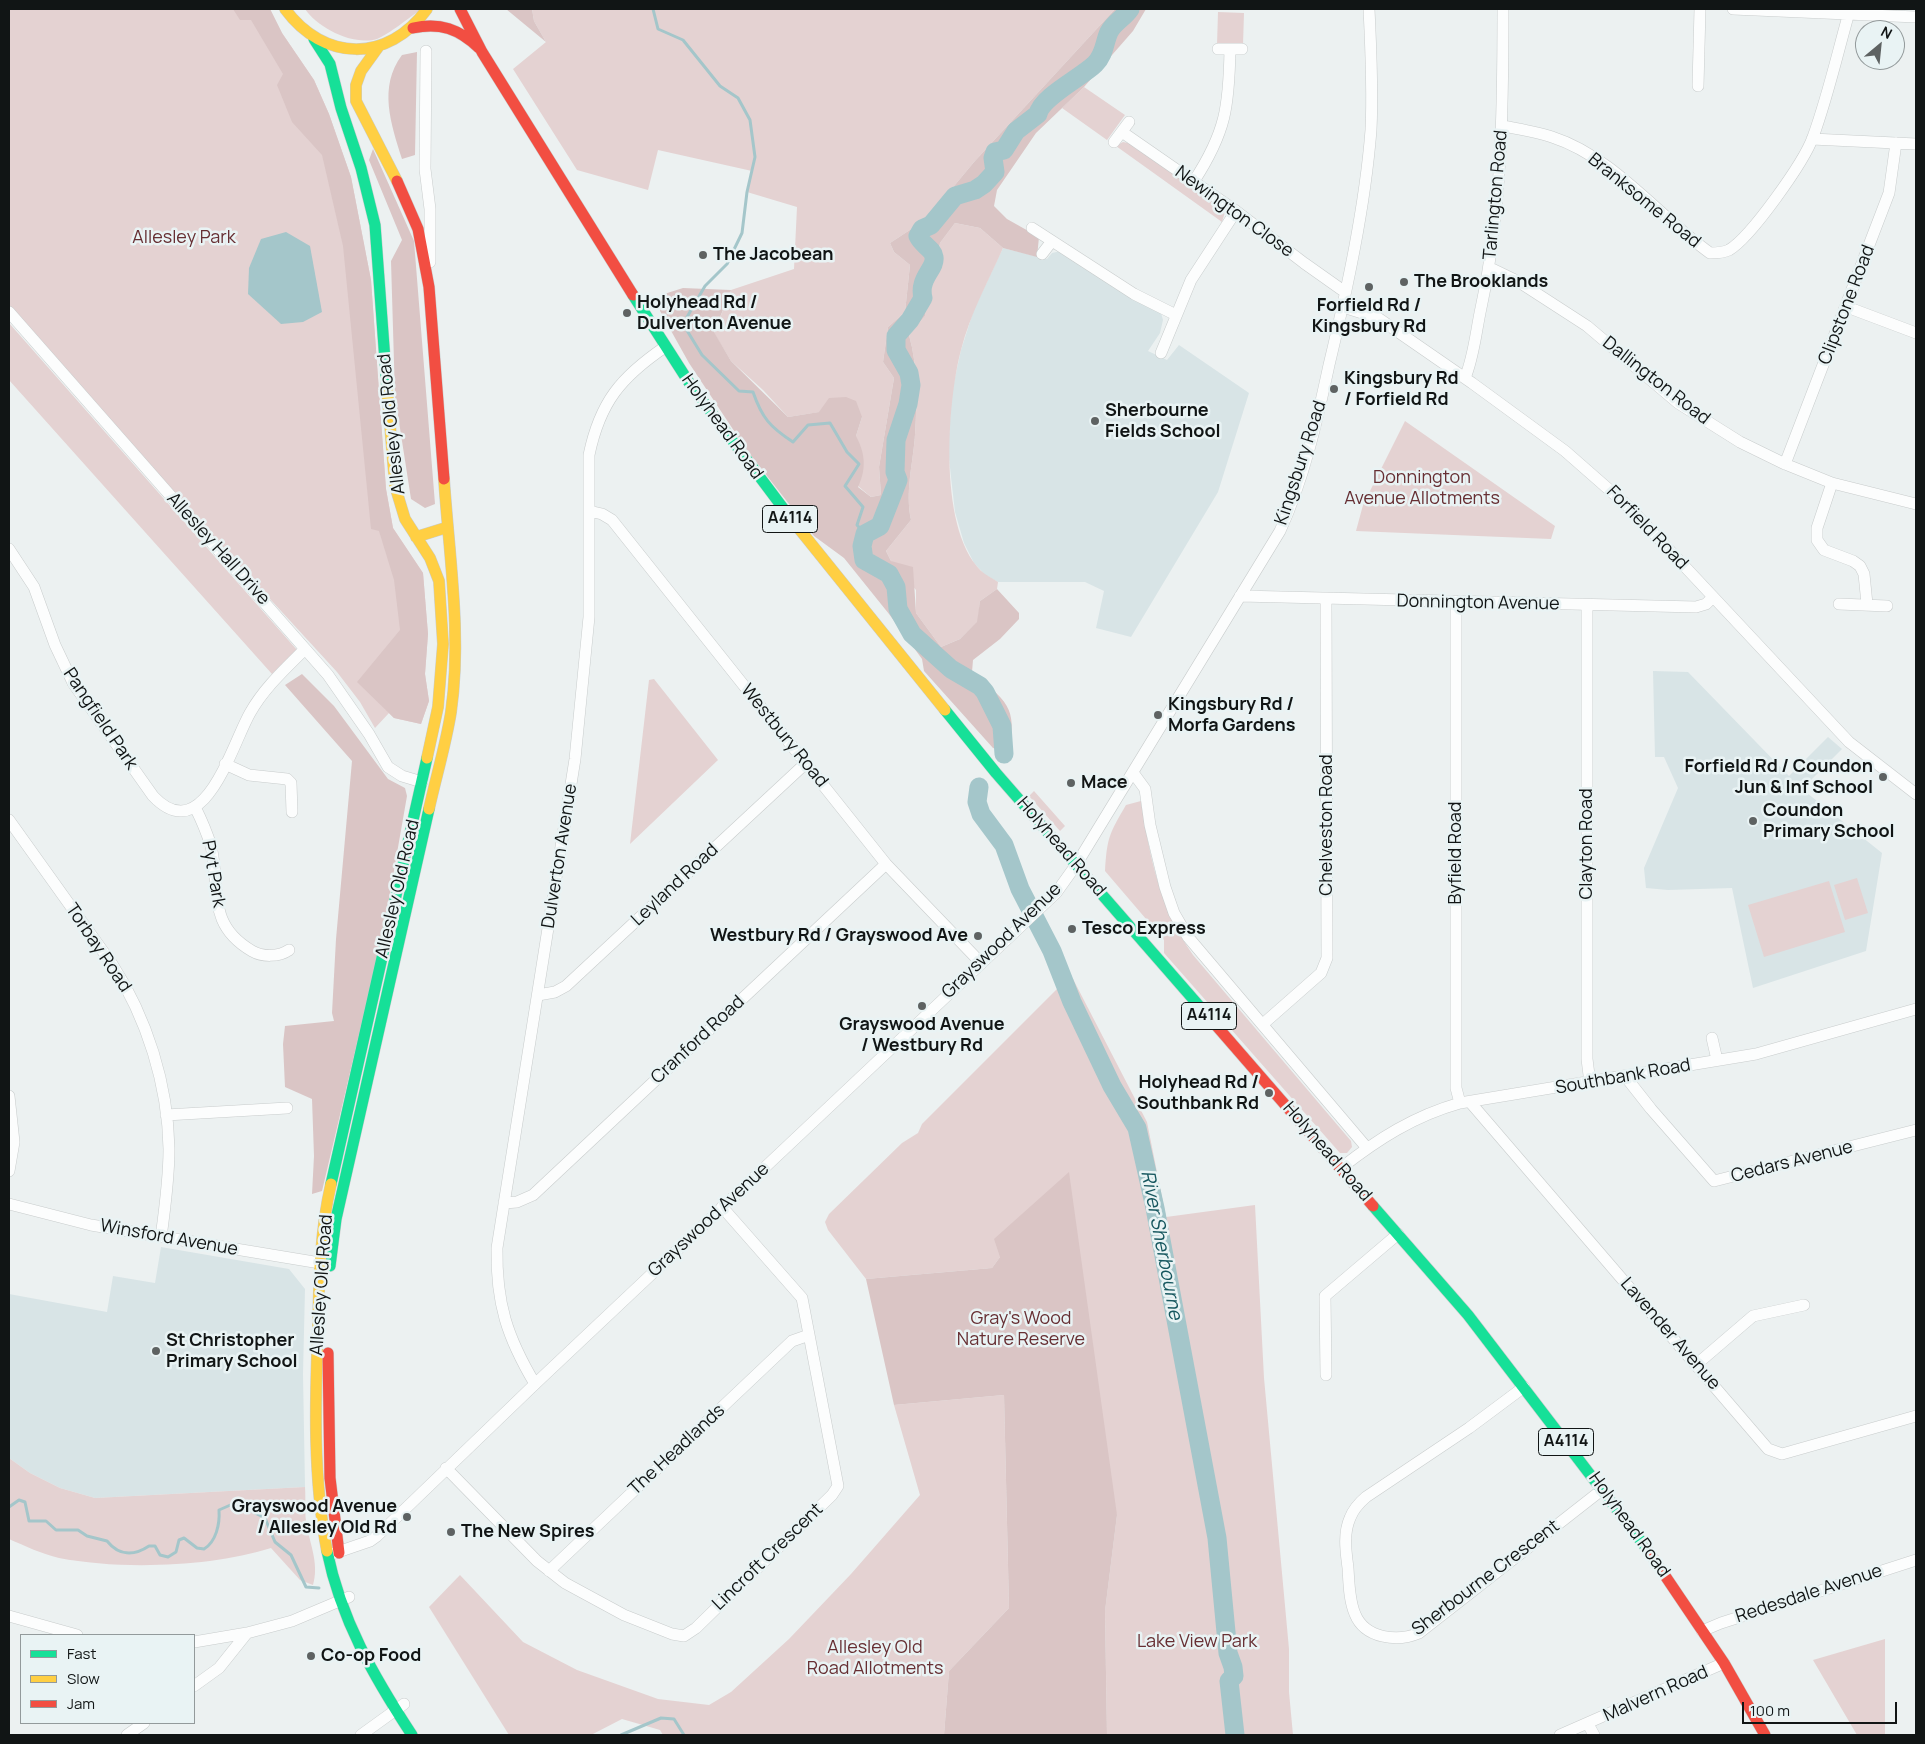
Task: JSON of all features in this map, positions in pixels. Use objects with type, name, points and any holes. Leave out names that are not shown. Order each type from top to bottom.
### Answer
[{"type":"main road","points":[[285,9],[302,30],[314,39],[327,45],[344,49],[379,46],[413,28],[427,9]]},
{"type":"main road","name":"Holyhead Road","points":[[460,9],[482,52],[665,346],[712,416],[752,469],[983,758],[1468,1315],[1603,1490],[1677,1592],[1724,1663],[1765,1735]]},
{"type":"main road","name":"Holyhead Road","points":[[413,28],[430,24],[444,25],[460,32],[482,52]]},
{"type":"main road","name":"Allesley Old Road","points":[[314,39],[330,64],[341,108],[361,168],[375,225],[395,486],[405,519],[430,558],[438,581],[443,644],[438,707],[328,1197],[322,1235],[325,1264]]},
{"type":"main road","name":"Allesley Old Road","points":[[379,46],[359,73],[355,90],[356,101],[408,202],[418,229],[430,287],[448,527],[455,655],[451,712],[325,1264],[316,1383],[318,1466],[322,1514],[344,1598],[372,1650],[412,1735]]},
{"type":"main road","points":[[416,537],[448,527]]},
{"type":"main road","points":[[371,1007],[383,1010]]},
{"type":"main road","name":"Allesley Old Road","points":[[400,1707],[423,1735]]},
{"type":"street","name":"Kingsbury Road","points":[[1076,866],[1134,774],[1280,531],[1292,501],[1318,413],[1343,307],[1365,177],[1371,130],[1369,9]]},
{"type":"street","name":"Tarlington Road","points":[[1465,378],[1490,268],[1497,217],[1503,126],[1503,9]]},
{"type":"street","points":[[1698,86],[1700,9]]},
{"type":"street","points":[[1733,9],[1850,12],[1916,17]]},
{"type":"street","name":"Branksome Road","points":[[1503,126],[1553,137],[1589,155],[1652,204],[1703,248],[1710,253],[1718,254],[1728,250],[1748,234],[1788,178],[1812,139],[1850,12]]},
{"type":"street","points":[[1218,49],[1242,49]]},
{"type":"street","points":[[1194,181],[1211,156],[1223,125],[1229,94],[1230,49]]},
{"type":"street","name":"Allesley Old Road","points":[[426,51],[425,169],[430,209],[430,287]]},
{"type":"street","name":"Newington Close","points":[[1114,142],[1126,127],[1194,181],[1345,292]]},
{"type":"street","points":[[1812,139],[1916,144]]},
{"type":"street","name":"Clipstone Road","points":[[1785,464],[1847,307],[1889,192],[1896,143]]},
{"type":"street","points":[[1161,353],[1192,280],[1236,211]]},
{"type":"street","points":[[1032,228],[1134,294],[1176,315]]},
{"type":"street","points":[[1042,254],[1052,241]]},
{"type":"street","name":"Dallington Road","points":[[1490,268],[1519,282],[1587,326],[1678,403],[1740,442],[1785,464],[1832,482],[1916,504]]},
{"type":"street","name":"Forfield Road","points":[[1343,307],[1378,318],[1542,433],[1598,478],[1630,508],[1849,742],[1916,794]]},
{"type":"street","points":[[1847,307],[1916,333]]},
{"type":"street","name":"Allesley Hall Drive","points":[[9,312],[346,698],[388,767],[402,776],[422,782]]},
{"type":"street","name":"Dulverton Avenue","points":[[535,1384],[510,1337],[498,1295],[497,1248],[568,810],[582,699],[589,618],[589,455],[595,429],[604,408],[628,375],[665,346]]},
{"type":"street","points":[[1832,482],[1817,528],[1817,540],[1824,550],[1853,561],[1860,566],[1864,574],[1867,604]]},
{"type":"street","name":"Westbury Road","points":[[589,511],[602,514],[612,520],[886,864],[981,963]]},
{"type":"street","name":"Pangfield Park","points":[[9,549],[34,587],[55,645],[73,683],[113,741],[158,802],[173,810],[188,810],[195,807]]},
{"type":"street","name":"Donnington Avenue","points":[[1240,596],[1696,607],[1706,604],[1713,597]]},
{"type":"street","name":"Chelveston Road","points":[[1263,1024],[1321,973],[1327,958],[1326,599]]},
{"type":"street","name":"Byfield Road","points":[[1456,602],[1456,1088],[1465,1102]]},
{"type":"street","points":[[1839,604],[1887,606]]},
{"type":"street","name":"Clayton Road","points":[[1587,605],[1587,1059],[1590,1083]]},
{"type":"street","points":[[195,807],[210,795],[250,713],[261,696],[305,649]]},
{"type":"street","name":"Leyland Road","points":[[538,995],[555,992],[566,986],[806,763]]},
{"type":"street","points":[[225,764],[249,775],[287,779],[291,783],[292,812]]},
{"type":"street","points":[[1134,774],[1145,789],[1158,864],[1174,913],[1188,937],[1367,1148]]},
{"type":"street","name":"Pyt Park","points":[[195,807],[211,848],[218,910],[227,931],[242,946],[257,955],[280,954],[289,950]]},
{"type":"street","name":"Torbay Road","points":[[9,820],[123,981],[149,1040],[160,1079],[166,1115],[168,1171],[161,1237]]},
{"type":"street","name":"Cranford Road","points":[[504,1203],[517,1202],[533,1195],[886,864]]},
{"type":"street","name":"Grayswood Avenue","points":[[333,1554],[370,1542],[377,1536],[446,1468],[1056,893],[1076,866]]},
{"type":"street","name":"Southbank Road","points":[[1341,1168],[1367,1148],[1415,1119],[1465,1102],[1590,1083],[1756,1054],[1916,1009]]},
{"type":"street","points":[[1712,1038],[1717,1060]]},
{"type":"street","name":"Cedars Avenue","points":[[1625,1076],[1651,1109],[1714,1181],[1916,1130]]},
{"type":"street","points":[[9,1096],[14,1142],[9,1171]]},
{"type":"street","name":"Lavender Avenue","points":[[1465,1102],[1774,1453],[1782,1454],[1916,1416]]},
{"type":"street","points":[[166,1115],[287,1108]]},
{"type":"street","name":"Winsford Avenue","points":[[9,1204],[92,1225],[325,1264]]},
{"type":"street","name":"Lincroft Crescent","points":[[446,1468],[549,1571],[600,1604],[662,1630],[684,1636],[696,1628],[832,1495],[838,1486],[802,1298],[722,1207]]},
{"type":"street","points":[[1326,1375],[1325,1296],[1398,1234]]},
{"type":"street","points":[[1697,1364],[1754,1316],[1804,1305]]},
{"type":"street","name":"The Headlands","points":[[549,1571],[792,1341],[808,1335]]},
{"type":"street","name":"Sherbourne Crescent","points":[[1524,1387],[1469,1428],[1366,1497],[1354,1510],[1347,1527],[1346,1547],[1351,1600],[1356,1617],[1368,1629],[1390,1638],[1403,1638],[1419,1633],[1603,1490]]},
{"type":"street","name":"Redesdale Avenue","points":[[1702,1630],[1720,1622],[1916,1560]]},
{"type":"street","points":[[195,1642],[246,1633],[292,1621],[344,1598]]},
{"type":"street","points":[[9,1616],[73,1634]]},
{"type":"street","points":[[195,1685],[219,1668],[246,1633]]},
{"type":"street","name":"Malvern Road","points":[[1560,1735],[1724,1663]]},
{"type":"street","points":[[360,1735],[400,1707]]},
{"type":"street","points":[[127,1735],[143,1724]]},
{"type":"street","points":[[1588,1724],[1594,1735]]},
{"type":"shaded area","name":"Sherbourne Fields School","points":[[1003,248],[1047,259],[1052,253],[1061,251],[1161,313],[1163,320],[1160,333],[1148,351],[1167,360],[1179,345],[1249,393],[1218,492],[1131,637],[1096,628],[1104,591],[1085,582],[998,582],[985,575],[974,563],[964,543],[955,512],[948,449],[952,391],[961,350],[974,309]]},
{"type":"shaded area","name":"Coundon Primary School","points":[[1653,671],[1688,672],[1789,776],[1828,737],[1842,749],[1802,789],[1882,853],[1866,951],[1753,988],[1732,888],[1668,890],[1646,888],[1644,868],[1678,788],[1664,757],[1655,757]]},
{"type":"shaded area","name":"St Christopher Primary School","points":[[161,1247],[289,1269],[305,1289],[303,1374],[305,1487],[95,1498],[60,1488],[30,1473],[9,1458],[9,1294],[107,1312],[113,1276],[155,1283]]},
{"type":"green space","name":"Allesley Park","points":[[9,9],[270,9],[282,33],[314,80],[329,114],[351,177],[371,280],[386,489],[393,528],[423,573],[428,634],[425,674],[429,701],[421,724],[394,718],[389,713],[375,728],[360,702],[337,672],[171,491],[9,305]]},
{"type":"green space","points":[[233,9],[270,9],[282,33],[314,80],[329,114],[351,177],[371,280],[386,489],[393,528],[423,573],[428,634],[425,674],[429,701],[421,724],[394,718],[357,682],[400,630],[394,580],[379,531],[371,529],[343,246],[322,155],[292,122],[277,85],[283,74],[251,20],[240,20]]},
{"type":"green space","points":[[305,9],[422,9],[382,37],[368,41],[347,38],[327,29],[318,23]]},
{"type":"green space","points":[[506,9],[532,9],[534,21],[546,42]]},
{"type":"green space","points":[[532,9],[1115,9],[974,162],[939,204],[919,224],[890,243],[894,252],[910,265],[905,312],[888,327],[883,362],[894,378],[879,467],[881,495],[871,497],[858,486],[856,436],[862,417],[820,412],[788,417],[763,390],[731,361],[714,333],[731,290],[794,269],[797,207],[747,192],[752,171],[658,150],[648,190],[577,170],[513,69],[546,42],[534,21]]},
{"type":"green space","points":[[1115,9],[1146,9],[1133,31],[1084,87],[1036,133],[997,190],[994,206],[1007,219],[1039,237],[1037,257],[1003,248],[980,228],[955,223],[940,243],[925,316],[909,335],[914,359],[916,397],[915,435],[909,488],[911,520],[886,551],[891,561],[913,567],[916,613],[941,647],[960,639],[977,622],[980,601],[997,589],[1019,613],[1019,619],[1000,639],[973,660],[972,672],[993,690],[1007,706],[1012,724],[1009,752],[993,748],[924,671],[922,659],[889,614],[844,558],[814,536],[746,449],[689,363],[660,311],[661,295],[683,288],[731,290],[714,332],[731,361],[788,417],[819,412],[829,398],[846,397],[856,401],[862,417],[856,436],[864,461],[863,473],[858,487],[871,497],[881,495],[879,467],[894,378],[883,362],[888,327],[905,312],[910,265],[894,252],[890,243],[919,224],[939,204],[974,162]]},
{"type":"green space","points":[[1218,12],[1244,13],[1243,45],[1217,45]]},
{"type":"green space","points":[[417,52],[415,155],[402,159],[389,106],[390,80],[402,55]]},
{"type":"green space","points":[[1084,87],[1125,115],[1107,140],[1062,108]]},
{"type":"green space","points":[[1123,142],[1133,144],[1219,205],[1225,212],[1222,222],[1116,146]]},
{"type":"green space","points":[[373,149],[414,241],[435,504],[425,508],[411,499],[395,396],[391,261],[402,240],[369,160]]},
{"type":"green space","points":[[955,223],[980,228],[1003,248],[974,311],[961,350],[952,402],[950,434],[950,468],[953,500],[959,530],[970,556],[985,574],[998,582],[997,589],[980,601],[978,622],[960,639],[941,647],[916,613],[916,590],[891,561],[886,551],[911,520],[909,488],[915,435],[916,397],[914,359],[909,335],[925,316],[940,243]]},
{"type":"green space","points":[[9,323],[297,650],[272,674],[9,380]]},
{"type":"green space","name":"Donnington Avenue Allotments","points":[[1405,421],[1555,526],[1551,539],[1356,531],[1363,505]]},
{"type":"green space","points":[[302,674],[334,706],[388,779],[405,788],[407,796],[383,933],[322,1191],[312,1194],[314,1156],[312,1099],[285,1087],[283,1044],[285,1026],[334,1021],[332,1013],[336,939],[352,761],[285,685]]},
{"type":"green space","points":[[654,679],[718,760],[630,844],[649,680]]},
{"type":"green space","points":[[1034,791],[1065,826],[1060,831],[1029,796]]},
{"type":"green space","points":[[1141,801],[1152,862],[1164,900],[1181,937],[1193,955],[1351,1141],[1352,1147],[1347,1153],[1340,1153],[1164,953],[1164,940],[1105,871],[1108,843],[1116,823],[1126,805]]},
{"type":"green space","points":[[1857,878],[1868,913],[1845,920],[1834,885]]},
{"type":"green space","points":[[1829,881],[1845,932],[1764,957],[1748,905]]},
{"type":"green space","name":"Lake View Park","points":[[1073,979],[1147,1122],[1166,1217],[1255,1205],[1264,1378],[1289,1649],[1289,1692],[1293,1735],[1107,1735],[1105,1611],[1117,1515],[1000,1257],[992,1268],[866,1279],[828,1230],[825,1222],[829,1214],[902,1143],[918,1133],[922,1124],[1058,988]]},
{"type":"green space","name":"Gray's Wood Nature Reserve","points":[[1069,1172],[1117,1515],[1105,1611],[1107,1735],[944,1735],[949,1671],[1009,1608],[1004,1395],[894,1405],[866,1279],[992,1268],[1000,1257],[994,1239]]},
{"type":"green space","name":"Allesley Old Road Allotments","points":[[1004,1395],[1009,1608],[949,1671],[944,1735],[663,1735],[660,1730],[622,1719],[591,1735],[509,1735],[429,1607],[460,1575],[523,1642],[577,1670],[658,1699],[709,1705],[731,1692],[789,1639],[851,1574],[920,1495],[894,1405]]},
{"type":"green space","points":[[9,1458],[30,1473],[60,1488],[95,1498],[305,1487],[306,1522],[315,1563],[313,1585],[300,1580],[271,1548],[194,1563],[138,1565],[83,1562],[59,1558],[27,1547],[9,1539]]},
{"type":"green space","points":[[1885,1639],[1885,1735],[1857,1735],[1813,1660]]},
{"type":"water","points":[[286,232],[310,246],[322,312],[303,322],[281,324],[248,294],[249,268],[261,239]]},
{"type":"waterway","points":[[653,9],[658,29],[683,40],[720,86],[738,98],[750,120],[755,157],[747,192],[742,233],[727,264],[705,286],[683,324],[702,355],[739,391],[753,392],[760,409],[778,432],[793,442],[808,425],[830,423],[847,452],[859,464],[845,486],[863,507],[857,525],[865,534]]},
{"type":"waterway","name":"River Sherbourne","points":[[1004,754],[1002,726],[985,692],[980,686],[951,669],[912,634],[898,609],[896,587],[889,574],[864,560],[862,546],[865,534],[880,526],[898,480],[895,472],[896,440],[908,404],[911,385],[909,373],[896,350],[896,336],[910,320],[923,298],[923,285],[934,261],[932,252],[918,236],[922,229],[931,225],[955,196],[975,190],[984,184],[995,172],[993,158],[995,152],[1004,150],[1016,131],[1038,114],[1046,101],[1095,64],[1103,52],[1111,29],[1130,9]]},
{"type":"waterway","name":"River Sherbourne","points":[[979,787],[977,802],[981,814],[1004,845],[1020,889],[1052,951],[1072,1002],[1112,1086],[1137,1128],[1155,1208],[1217,1538],[1228,1653],[1234,1676],[1229,1681],[1235,1735]]},
{"type":"waterway","points":[[9,1507],[19,1500],[25,1502],[29,1521],[46,1521],[56,1530],[78,1530],[87,1536],[107,1541],[117,1550],[127,1553],[138,1552],[149,1546],[155,1546],[160,1555],[168,1557],[176,1552],[179,1540],[184,1538],[197,1548],[204,1549],[208,1546],[216,1532],[219,1510],[235,1503],[265,1518],[275,1542],[291,1555],[306,1587],[319,1588]]},
{"type":"waterway","points":[[621,1735],[661,1718],[674,1719],[684,1735]]},
{"type":"traffic: fast","points":[[314,39],[330,64],[341,108],[361,168],[375,225],[387,388]]},
{"type":"traffic: fast","points":[[633,295],[690,384],[792,520]]},
{"type":"traffic: fast","points":[[945,710],[996,773],[1214,1023]]},
{"type":"traffic: fast","points":[[331,1184],[427,758]]},
{"type":"traffic: fast","points":[[330,1266],[336,1219],[429,809]]},
{"type":"traffic: fast","points":[[1373,1206],[1468,1315],[1647,1549]]},
{"type":"traffic: fast","points":[[327,1551],[341,1601],[360,1647],[412,1735]]},
{"type":"traffic: slow","points":[[285,9],[301,26],[318,39],[337,47],[356,49],[375,47],[394,39],[411,27],[427,9]]},
{"type":"traffic: slow","points":[[379,46],[361,71],[356,85],[356,101],[397,181]]},
{"type":"traffic: slow","points":[[387,388],[395,486],[405,519],[430,558],[439,581],[443,644],[438,707],[427,758]]},
{"type":"traffic: slow","points":[[429,809],[449,724],[454,683],[455,624],[444,479]]},
{"type":"traffic: slow","points":[[792,520],[945,710]]},
{"type":"traffic: slow","points":[[416,537],[448,527]]},
{"type":"traffic: slow","points":[[327,1551],[322,1523],[317,1468],[316,1384],[321,1256],[324,1220],[331,1184]]},
{"type":"traffic: jam","points":[[460,9],[482,52],[633,295]]},
{"type":"traffic: jam","points":[[413,28],[432,26],[449,29],[472,41],[479,48]]},
{"type":"traffic: jam","points":[[397,181],[418,229],[429,287],[444,479]]},
{"type":"traffic: jam","points":[[1214,1023],[1373,1206]]},
{"type":"traffic: jam","points":[[328,1353],[330,1478],[339,1553]]},
{"type":"traffic: jam","points":[[1647,1549],[1724,1663],[1765,1735]]},
{"type":"place","name":"The Jacobean","points":[[703,255]]},
{"type":"place","name":"The Brooklands","points":[[1404,282]]},
{"type":"place","name":"Forfield Rd / Kingsbury Rd","points":[[1369,287]]},
{"type":"place","name":"Holyhead Rd / Dulverton Avenue","points":[[627,313]]},
{"type":"place","name":"Kingsbury Rd / Forfield Rd","points":[[1334,389]]},
{"type":"place","name":"Sherbourne Fields School","points":[[1095,421]]},
{"type":"place","name":"Kingsbury Rd / Morfa Gardens","points":[[1158,715]]},
{"type":"place","name":"Forfield Rd / Coundon Jun & Inf School","points":[[1883,777]]},
{"type":"place","name":"Mace","points":[[1071,783]]},
{"type":"place","name":"Coundon Primary School","points":[[1753,821]]},
{"type":"place","name":"Tesco Express","points":[[1072,929]]},
{"type":"place","name":"Westbury Rd / Grayswood Ave","points":[[978,936]]},
{"type":"place","name":"Grayswood Avenue / Westbury Rd","points":[[922,1006]]},
{"type":"place","name":"Holyhead Rd / Southbank Rd","points":[[1269,1093]]},
{"type":"place","name":"St Christopher Primary School","points":[[156,1351]]},
{"type":"place","name":"Grayswood Avenue / Allesley Old Rd","points":[[407,1517]]},
{"type":"place","name":"The New Spires","points":[[451,1532]]},
{"type":"place","name":"Co-op Food","points":[[311,1656]]}]
